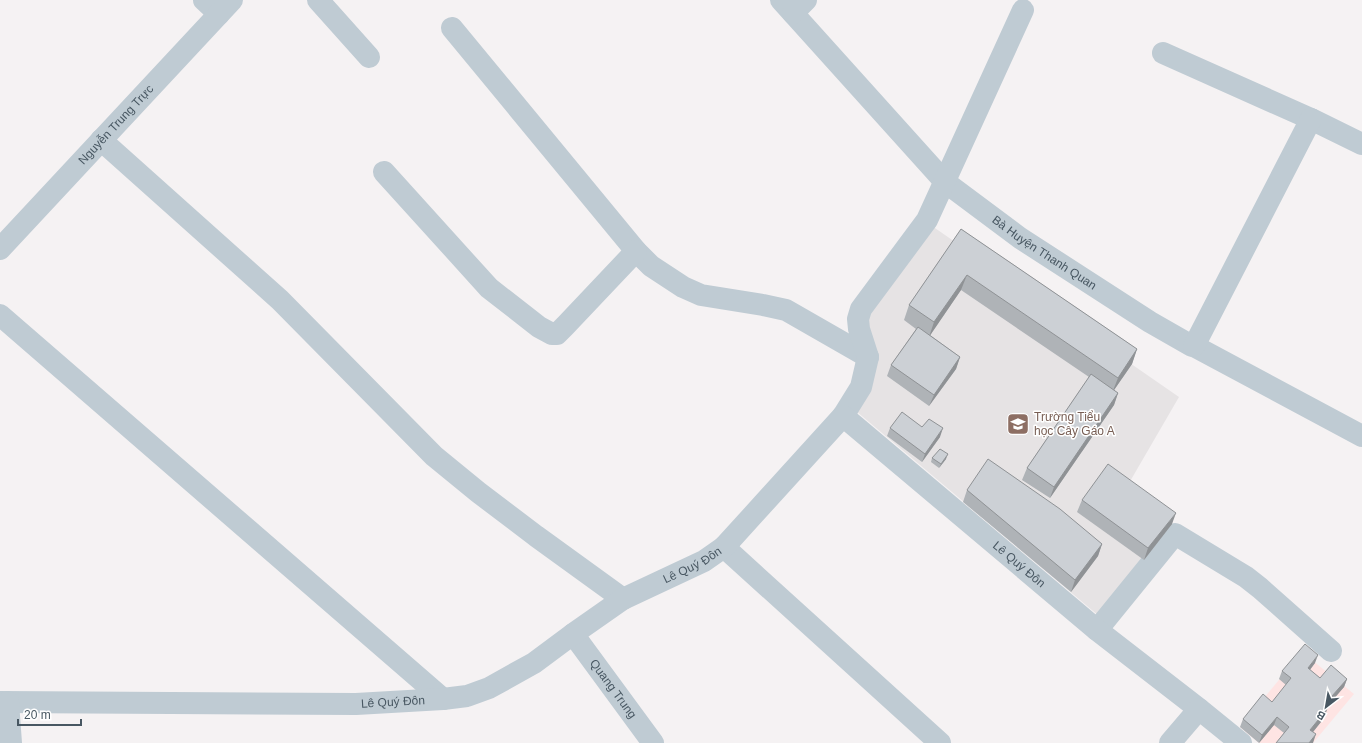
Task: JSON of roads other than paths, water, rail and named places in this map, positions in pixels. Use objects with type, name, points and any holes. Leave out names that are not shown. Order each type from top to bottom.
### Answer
[{"type":"street","points":[[318,0],[369,57]]},
{"type":"street","name":"Bà Huyện Thanh Quan","points":[[794,4],[945,182],[1020,238],[1150,322],[1192,346],[1362,436]]},
{"type":"street","name":"Nguyễn Trung Trực","points":[[0,249],[101,140],[219,5]]},
{"type":"street","points":[[842,416],[861,387],[868,357],[859,329],[858,319],[861,309],[927,220],[1023,10]]},
{"type":"street","points":[[452,28],[636,251],[651,266],[683,287],[701,295],[786,310],[868,357]]},
{"type":"street","points":[[1163,53],[1311,119],[1362,144]]},
{"type":"street","points":[[1194,346],[1311,119]]},
{"type":"street","points":[[101,140],[280,300],[434,456],[478,492],[623,599]]},
{"type":"street","points":[[384,172],[489,288],[539,327],[552,334],[557,334],[636,251]]},
{"type":"street","points":[[0,314],[443,699]]},
{"type":"street","name":"Lê Quý Đôn","points":[[4,702],[356,704],[443,699],[467,696],[489,688],[534,663],[623,599],[704,561],[724,547],[842,416],[1097,630],[1241,743]]},
{"type":"street","points":[[1097,630],[1175,534],[1246,577],[1332,651]]},
{"type":"street","points":[[724,547],[940,743]]},
{"type":"street","name":"Quang Trung","points":[[573,634],[654,743]]},
{"type":"street","points":[[4,702],[11,743]]},
{"type":"street","points":[[1170,743],[1199,709]]},
{"type":"place","name":"Trường Tiểu học Cây Gáo A","points":[[1018,424]]}]
